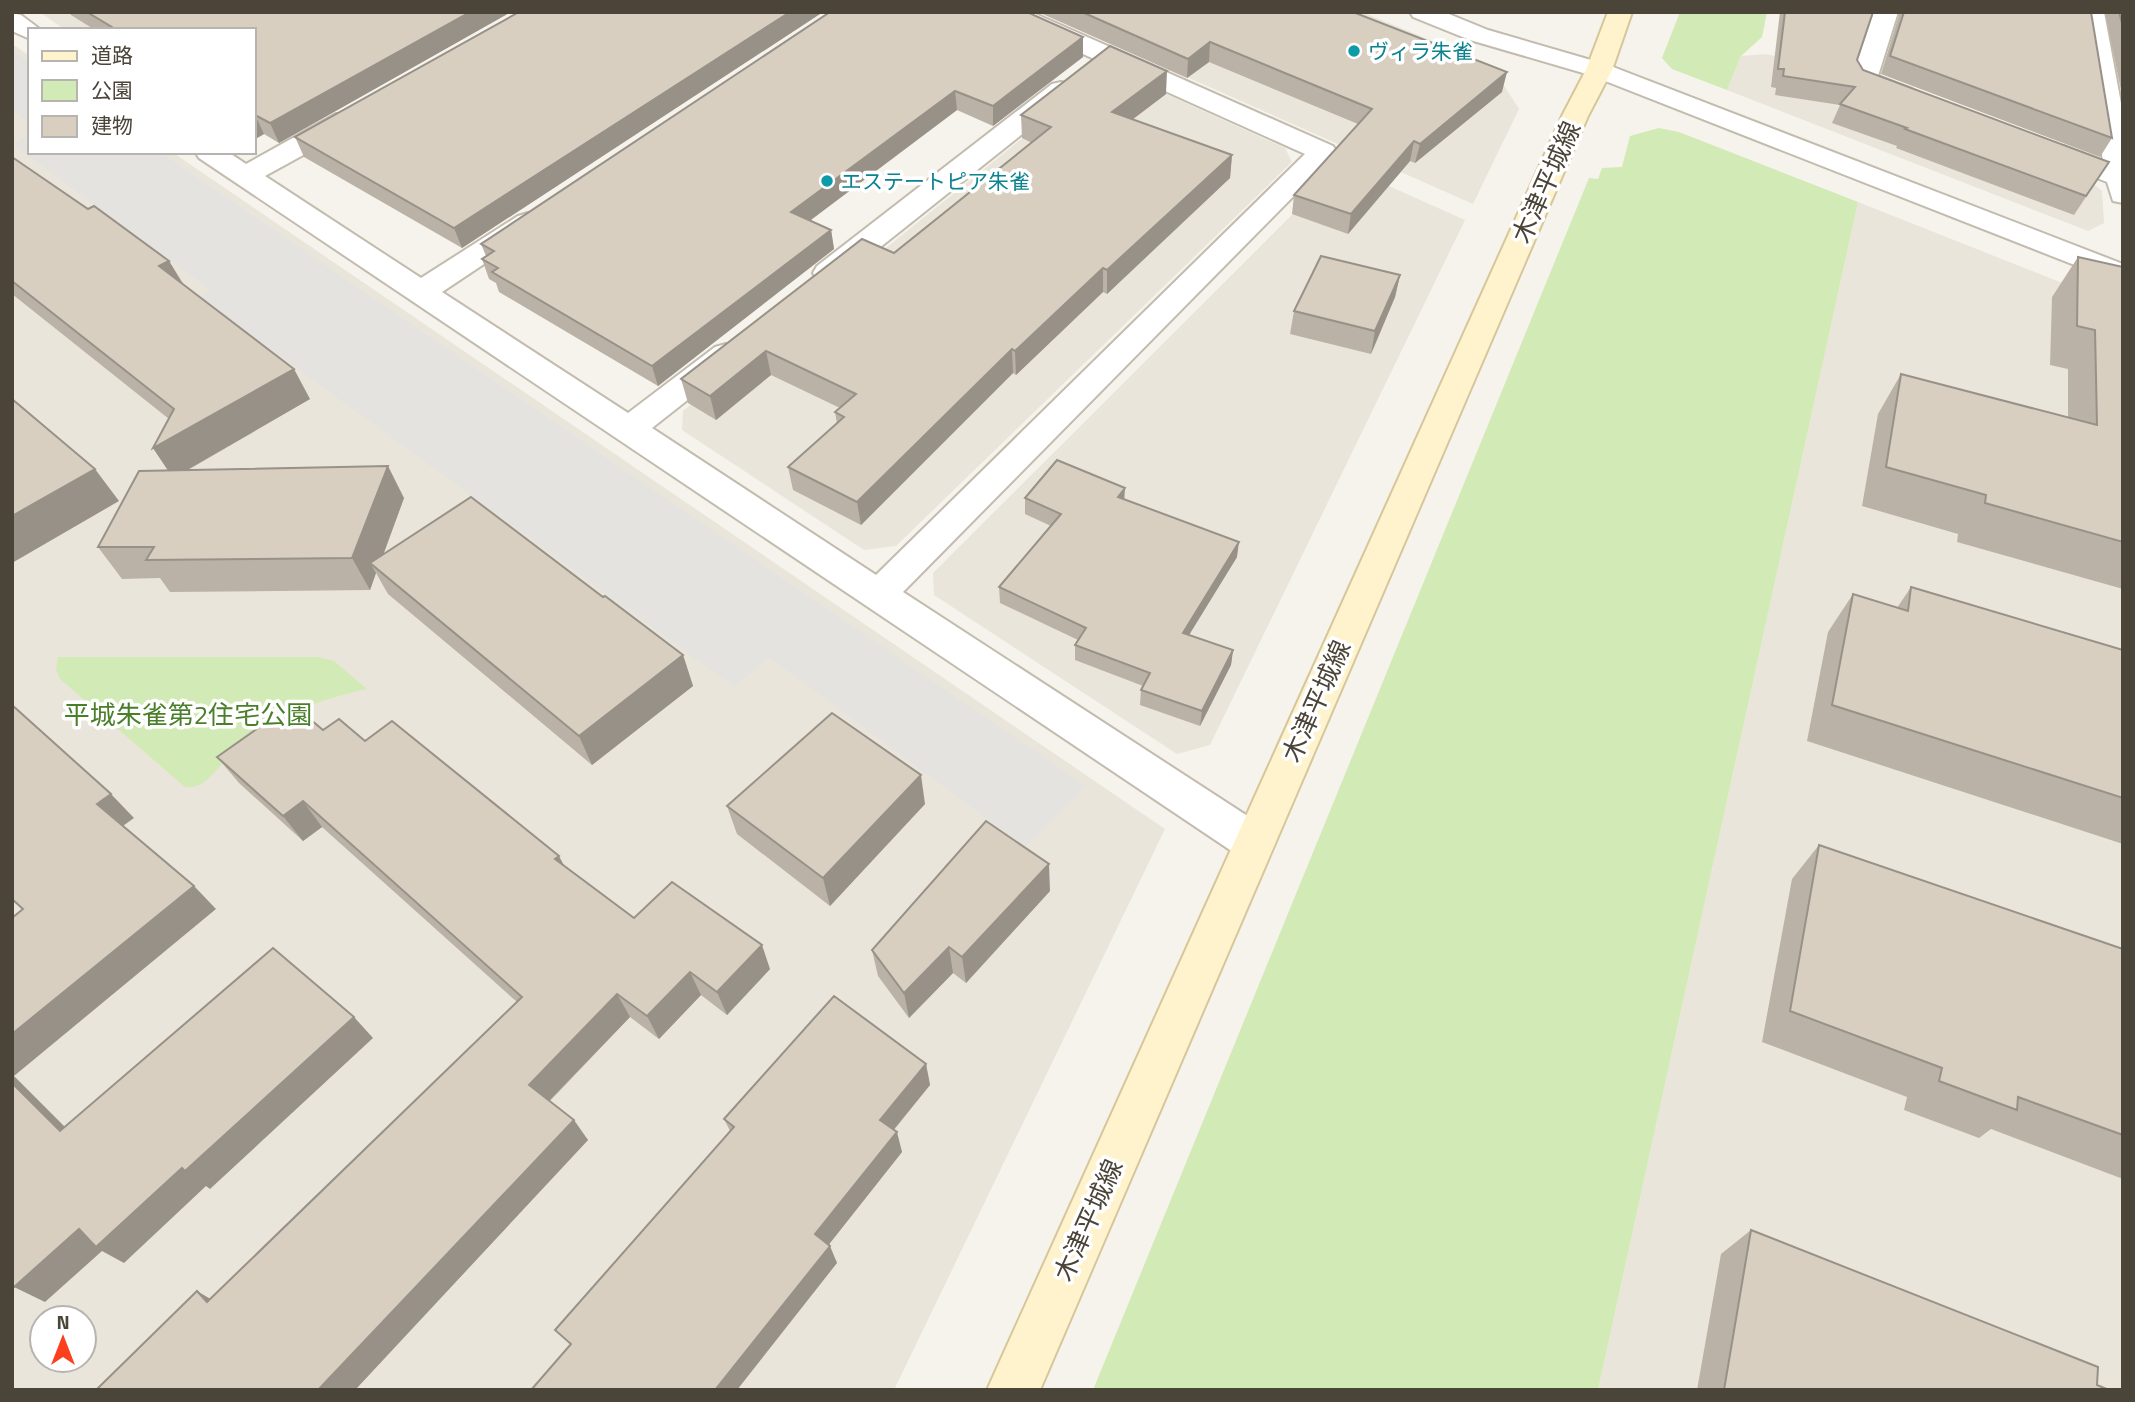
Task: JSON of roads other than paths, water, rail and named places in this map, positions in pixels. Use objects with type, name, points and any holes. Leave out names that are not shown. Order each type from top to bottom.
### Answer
[{"type":"main road","name":"木津平城線","points":[[1013,1390],[1462,368],[1575,116],[1600,70],[1620,12]]},
{"type":"street","points":[[877,596],[1323,152],[1010,12]]},
{"type":"street","points":[[1422,12],[1479,36],[1600,70]]},
{"type":"street","points":[[1485,12],[1600,70],[2123,275]]},
{"type":"street","points":[[1886,12],[1864,80],[1928,104]]},
{"type":"street","points":[[2031,143],[2122,186],[2112,58],[2092,12]]},
{"type":"street","points":[[12,20],[28,31]]},
{"type":"street","points":[[802,294],[1106,55]]},
{"type":"street","points":[[245,176],[366,108]]},
{"type":"street","points":[[212,154],[1254,843]]},
{"type":"street","points":[[420,293],[547,209]]},
{"type":"street","points":[[628,430],[748,337]]},
{"type":"place","name":"ヴィラ朱雀","points":[[1354,51]]},
{"type":"place","name":"エステートピア朱雀","points":[[827,181]]},
{"type":"park label","name":"平城朱雀第2住宅公園","points":[[188,714]]}]
